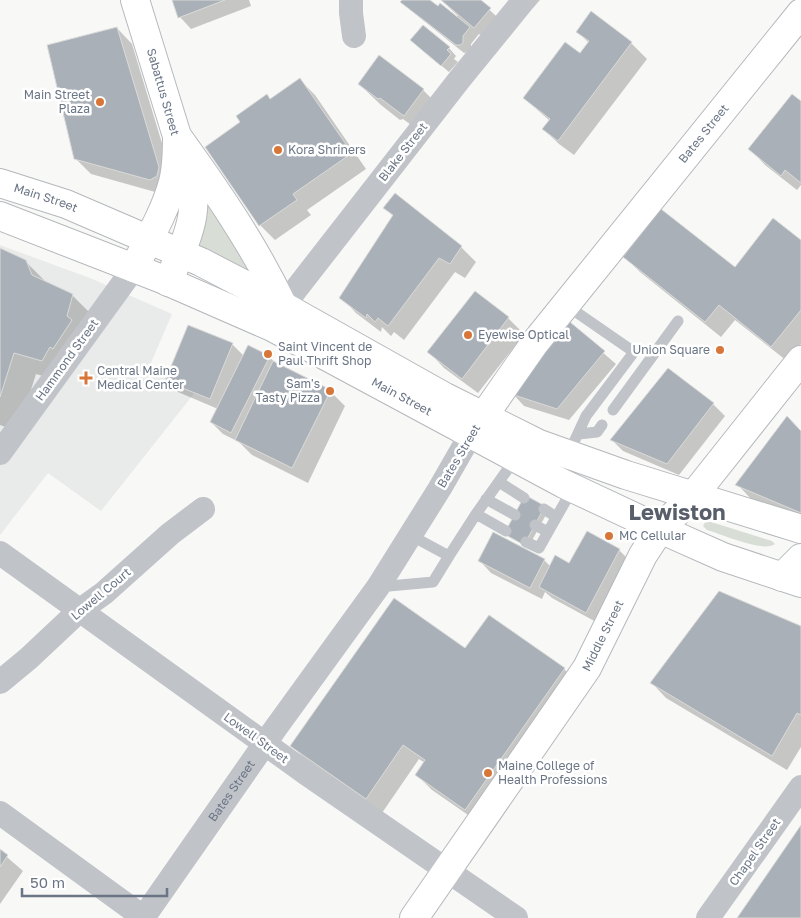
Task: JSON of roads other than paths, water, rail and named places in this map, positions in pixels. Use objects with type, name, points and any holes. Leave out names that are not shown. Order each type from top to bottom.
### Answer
[{"type":"main road","name":"Sabattus Street","points":[[134,268],[163,209],[173,182],[177,156],[177,136],[135,0]]},
{"type":"main road","name":"Bates Street","points":[[477,425],[534,344],[801,14]]},
{"type":"main road","points":[[168,282],[191,222],[194,196],[191,175],[177,136]]},
{"type":"main road","points":[[177,136],[213,186],[254,251],[283,306]]},
{"type":"main road","name":"Main Street","points":[[0,183],[66,204],[180,253],[251,288],[445,397],[515,459],[660,529],[723,556],[791,580]]},
{"type":"main road","name":"Main Street","points":[[0,216],[134,268],[272,327],[477,425],[539,444],[574,444],[694,496],[801,529]]},
{"type":"main road","name":"Middle Street","points":[[414,918],[587,668],[643,555],[660,529],[694,496],[801,360]]},
{"type":"main road","points":[[791,580],[801,558]]},
{"type":"street","points":[[351,0],[354,36]]},
{"type":"street","name":"Blake Street","points":[[283,306],[459,80],[524,0]]},
{"type":"street","name":"Hammond Street","points":[[0,453],[134,268]]},
{"type":"street","name":"Bates Street","points":[[143,918],[265,744],[378,588],[477,425]]},
{"type":"street","name":"Lowell Court","points":[[0,682],[79,611],[104,593],[170,534],[203,509]]},
{"type":"street","name":"Lowell Street","points":[[0,553],[265,744],[516,918]]},
{"type":"street","name":"Chapel Street","points":[[708,918],[801,787]]},
{"type":"street","points":[[0,813],[143,918]]},
{"type":"lane","points":[[566,305],[634,352],[586,416],[574,444]]},
{"type":"lane","points":[[613,410],[678,321]]},
{"type":"lane","points":[[610,384],[625,394]]},
{"type":"lane","points":[[574,444],[597,432],[602,425]]},
{"type":"lane","points":[[378,588],[432,582],[476,514],[515,459]]},
{"type":"lane","points":[[499,482],[524,498]]},
{"type":"lane","points":[[526,542],[539,548],[573,488]]},
{"type":"lane","points":[[486,500],[515,515]]},
{"type":"lane","points":[[544,509],[556,517]]},
{"type":"lane","points":[[476,514],[506,531]]},
{"type":"lane","points":[[535,525],[548,532]]},
{"type":"lane","points":[[410,535],[449,556]]},
{"type":"place","name":"Main Street Plaza","points":[[100,102]]},
{"type":"place","name":"Kora Shriners","points":[[278,150]]},
{"type":"place","name":"Eyewise Optical","points":[[468,335]]},
{"type":"place","name":"Union Square","points":[[720,350]]},
{"type":"place","name":"Saint Vincent de Paul Thrift Shop","points":[[268,354]]},
{"type":"place","name":"Central Maine Medical Center","points":[[86,378]]},
{"type":"place","name":"Sam's Tasty Pizza","points":[[330,391]]},
{"type":"place","name":"MC Cellular","points":[[609,536]]},
{"type":"place","name":"Maine College of Health Professions","points":[[488,773]]},
{"type":"district","name":"Lewiston","points":[[677,512]]}]
